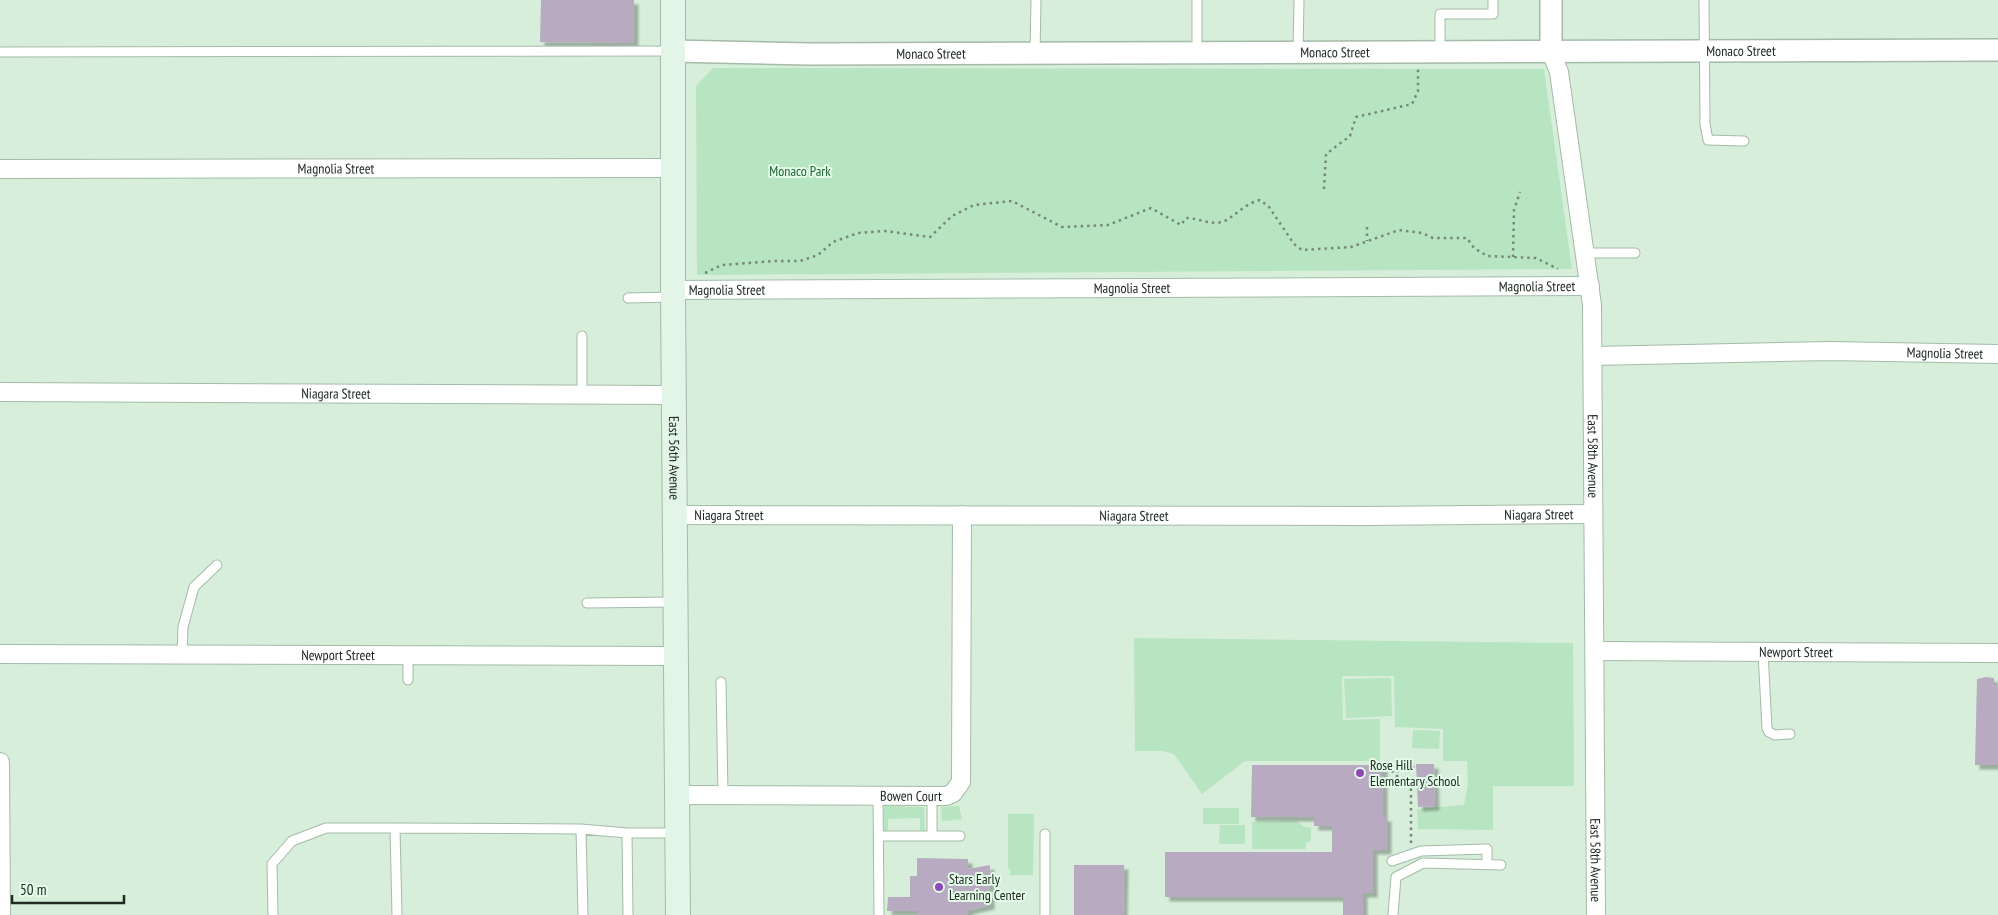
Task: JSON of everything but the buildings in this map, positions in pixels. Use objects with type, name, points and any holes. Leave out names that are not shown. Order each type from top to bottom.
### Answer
[{"type":"main road","name":"East 56th Avenue","points":[[673,0],[673,293],[678,915]]},
{"type":"street","name":"East 58th Avenue","points":[[1552,0],[1551,52],[1559,72],[1590,286],[1593,356],[1592,514],[1595,651],[1596,915]]},
{"type":"street","name":"Monaco Street","points":[[674,51],[809,54],[1035,54],[1998,50]]},
{"type":"street","name":"Magnolia Street","points":[[0,169],[673,168]]},
{"type":"street","name":"Magnolia Street","points":[[673,293],[1590,286]]},
{"type":"street","name":"Magnolia Street","points":[[1593,356],[1830,351],[1998,354]]},
{"type":"street","name":"Niagara Street","points":[[0,392],[674,395]]},
{"type":"street","name":"Niagara Street","points":[[675,515],[1375,516],[1592,514]]},
{"type":"street","name":"Bowen Court","points":[[677,795],[932,796],[952,794],[961,782],[962,515]]},
{"type":"street","name":"Newport Street","points":[[1595,651],[1998,652]]},
{"type":"street","name":"Newport Street","points":[[0,654],[676,656]]},
{"type":"street","points":[[0,762],[2,915]]},
{"type":"lane","points":[[1035,54],[1036,0]]},
{"type":"lane","points":[[1197,0],[1197,53]]},
{"type":"lane","points":[[1298,53],[1299,0]]},
{"type":"lane","points":[[1440,52],[1440,14],[1493,14],[1493,0]]},
{"type":"lane","points":[[1704,0],[1705,124],[1708,140],[1744,141]]},
{"type":"lane","points":[[0,52],[674,51]]},
{"type":"lane","points":[[1586,253],[1635,253]]},
{"type":"lane","points":[[628,298],[673,293]]},
{"type":"lane","points":[[582,336],[582,395]]},
{"type":"lane","points":[[182,655],[184,627],[194,587],[217,565]]},
{"type":"lane","points":[[587,603],[675,602]]},
{"type":"lane","points":[[1764,652],[1767,728],[1769,732],[1775,735],[1790,734]]},
{"type":"lane","points":[[408,655],[408,680]]},
{"type":"lane","points":[[721,682],[723,795]]},
{"type":"lane","points":[[878,796],[879,915]]},
{"type":"lane","points":[[932,796],[932,836]]},
{"type":"lane","points":[[273,915],[272,864],[292,840],[326,828],[581,829],[627,833],[677,833]]},
{"type":"lane","points":[[395,828],[396,915]]},
{"type":"lane","points":[[581,829],[583,915]]},
{"type":"lane","points":[[627,833],[628,915]]},
{"type":"lane","points":[[1045,834],[1045,915]]},
{"type":"lane","points":[[879,836],[960,836]]},
{"type":"lane","points":[[1392,860],[1421,852],[1487,849],[1487,864]]},
{"type":"lane","points":[[1393,915],[1396,877],[1423,863],[1501,864]]},
{"type":"path","points":[[1324,188],[1326,154],[1350,136],[1356,117],[1412,104],[1418,91],[1418,52]]},
{"type":"path","points":[[1513,257],[1514,210],[1520,192]]},
{"type":"path","points":[[673,293],[722,265],[772,260],[800,261],[818,255],[833,242],[858,234],[885,231],[930,237],[952,216],[974,205],[1012,201],[1062,227],[1108,225],[1152,208],[1181,225],[1186,218],[1196,218],[1208,222],[1222,222],[1250,202],[1260,200],[1269,207],[1294,244],[1302,250],[1351,247],[1399,230],[1422,233],[1433,238],[1467,238],[1474,248],[1487,256],[1536,258],[1559,270]]},
{"type":"path","points":[[1367,226],[1367,241]]},
{"type":"path","points":[[1411,854],[1411,790],[1392,771],[1403,771],[1402,768],[1416,767]]},
{"type":"green space","name":"Monaco Park","points":[[713,68],[1544,69],[1572,269],[697,275],[696,86]]},
{"type":"green space","points":[[1134,638],[1573,643],[1574,786],[1493,786],[1493,830],[1418,829],[1417,809],[1464,805],[1468,783],[1467,761],[1443,761],[1443,729],[1395,727],[1394,676],[1342,676],[1343,720],[1380,719],[1380,761],[1245,761],[1202,794],[1174,754],[1162,751],[1135,751]]},
{"type":"green space","points":[[1391,678],[1392,716],[1346,718],[1344,679]]},
{"type":"green space","points":[[1413,730],[1440,731],[1439,749],[1412,748]]},
{"type":"green space","points":[[884,806],[924,807],[925,831],[920,831],[920,818],[888,819],[888,831],[884,831]]},
{"type":"green space","points":[[959,806],[962,819],[942,821],[941,807]]},
{"type":"green space","points":[[1203,808],[1239,808],[1239,824],[1203,824]]},
{"type":"green space","points":[[1008,814],[1034,814],[1033,875],[1010,875],[1010,869],[1008,869]]},
{"type":"green space","points":[[1297,821],[1303,826],[1311,828],[1311,841],[1306,843],[1306,849],[1252,849],[1252,822]]},
{"type":"green space","points":[[1220,825],[1245,825],[1245,844],[1219,844]]},
{"type":"place","name":"Rose Hill Elementary School","points":[[1360,773]]},
{"type":"place","name":"Stars Early Learning Center","points":[[939,887]]}]
